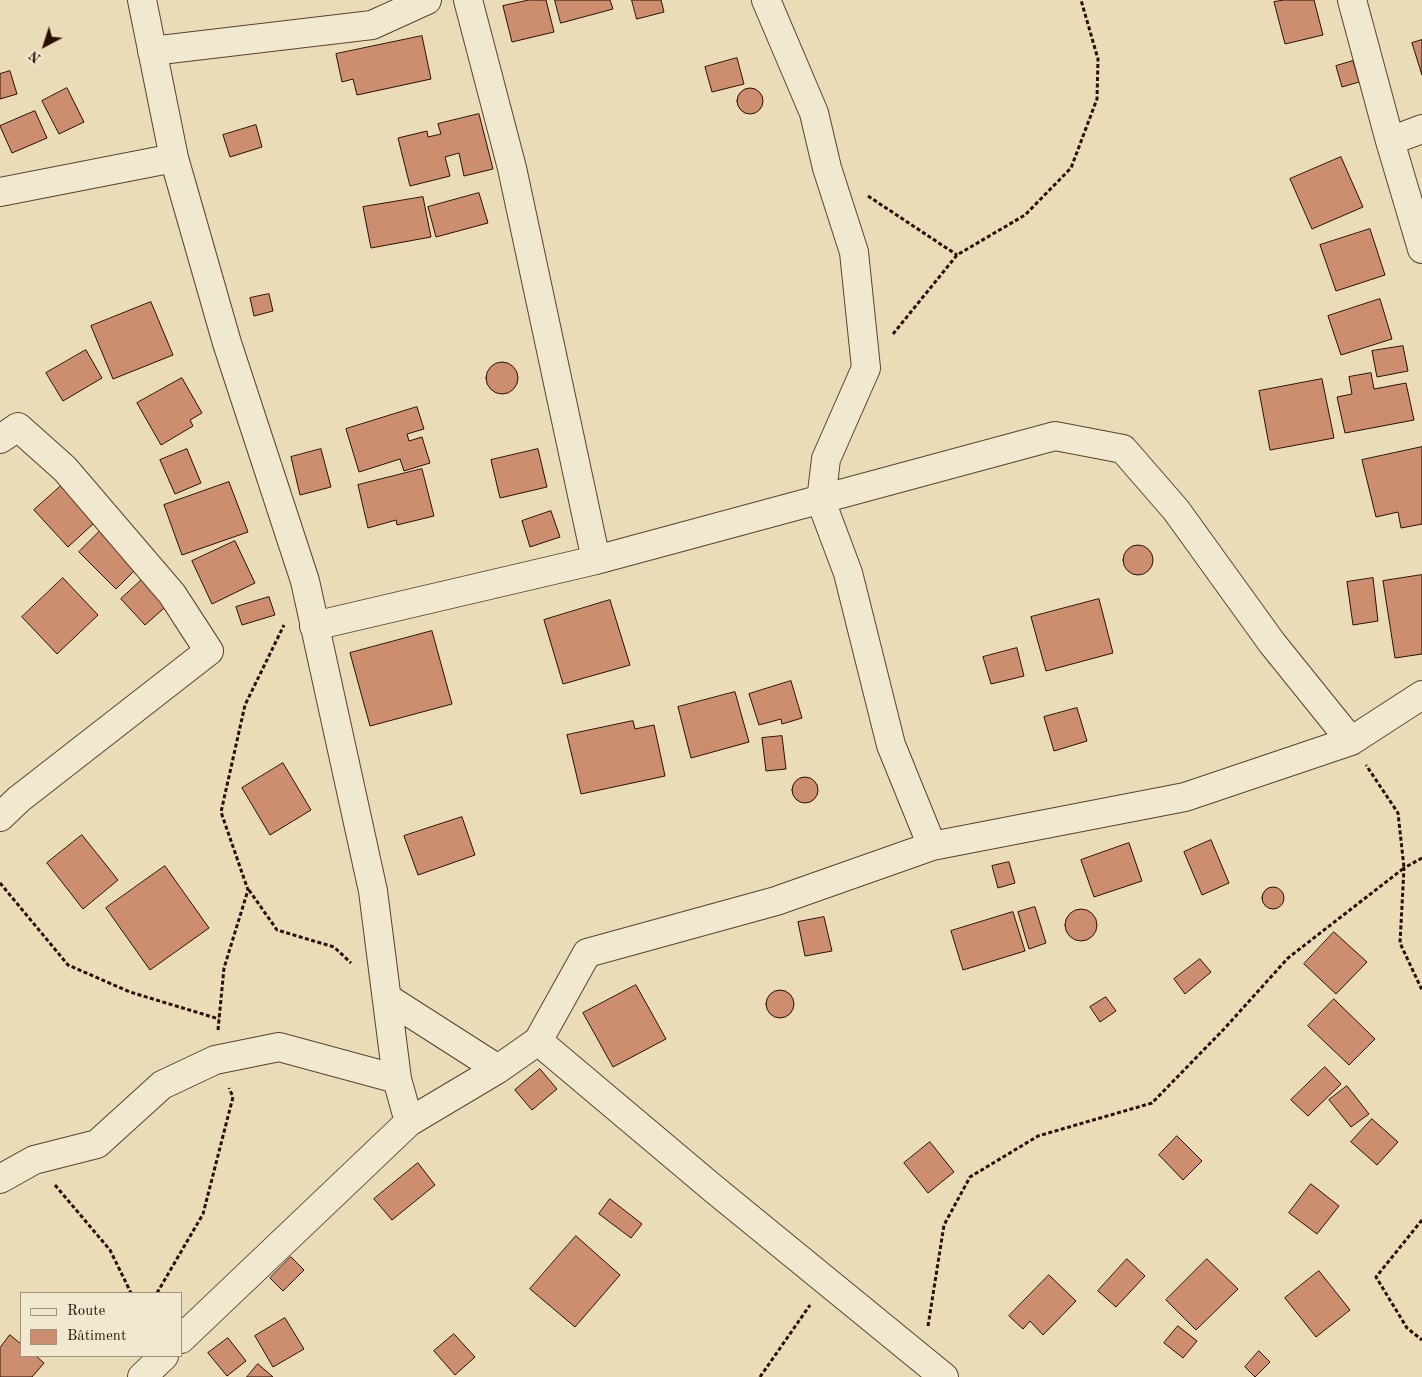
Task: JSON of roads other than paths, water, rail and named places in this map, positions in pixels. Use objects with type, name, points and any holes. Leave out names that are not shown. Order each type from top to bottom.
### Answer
[{"type":"street","points":[[142,0],[174,158],[227,343],[305,581],[373,890],[397,1079],[409,1122]]},
{"type":"street","points":[[152,51],[372,25],[427,0]]},
{"type":"street","points":[[468,0],[512,168],[596,560]]},
{"type":"street","points":[[766,0],[814,113],[834,190],[854,252],[866,368],[826,459],[821,501],[848,573],[891,745],[932,846]]},
{"type":"street","points":[[1352,0],[1390,141],[1422,249]]},
{"type":"street","points":[[1390,141],[1422,129]]},
{"type":"street","points":[[0,192],[174,158]]},
{"type":"street","points":[[0,439],[18,427],[65,469],[172,594],[209,651],[19,799],[0,817]]},
{"type":"street","points":[[314,626],[596,560],[821,501],[1055,436],[1123,449],[1176,510],[1272,643],[1351,741]]},
{"type":"street","points":[[182,1338],[409,1122],[498,1069],[538,1041],[587,953],[776,901],[932,846],[1185,797],[1351,741],[1422,695]]},
{"type":"street","points":[[387,998],[498,1069]]},
{"type":"street","points":[[538,1041],[715,1190],[944,1377]]},
{"type":"street","points":[[0,1179],[34,1160],[96,1144],[162,1085],[215,1060],[279,1047],[397,1079]]},
{"type":"street","points":[[142,1377],[163,1357]]}]
